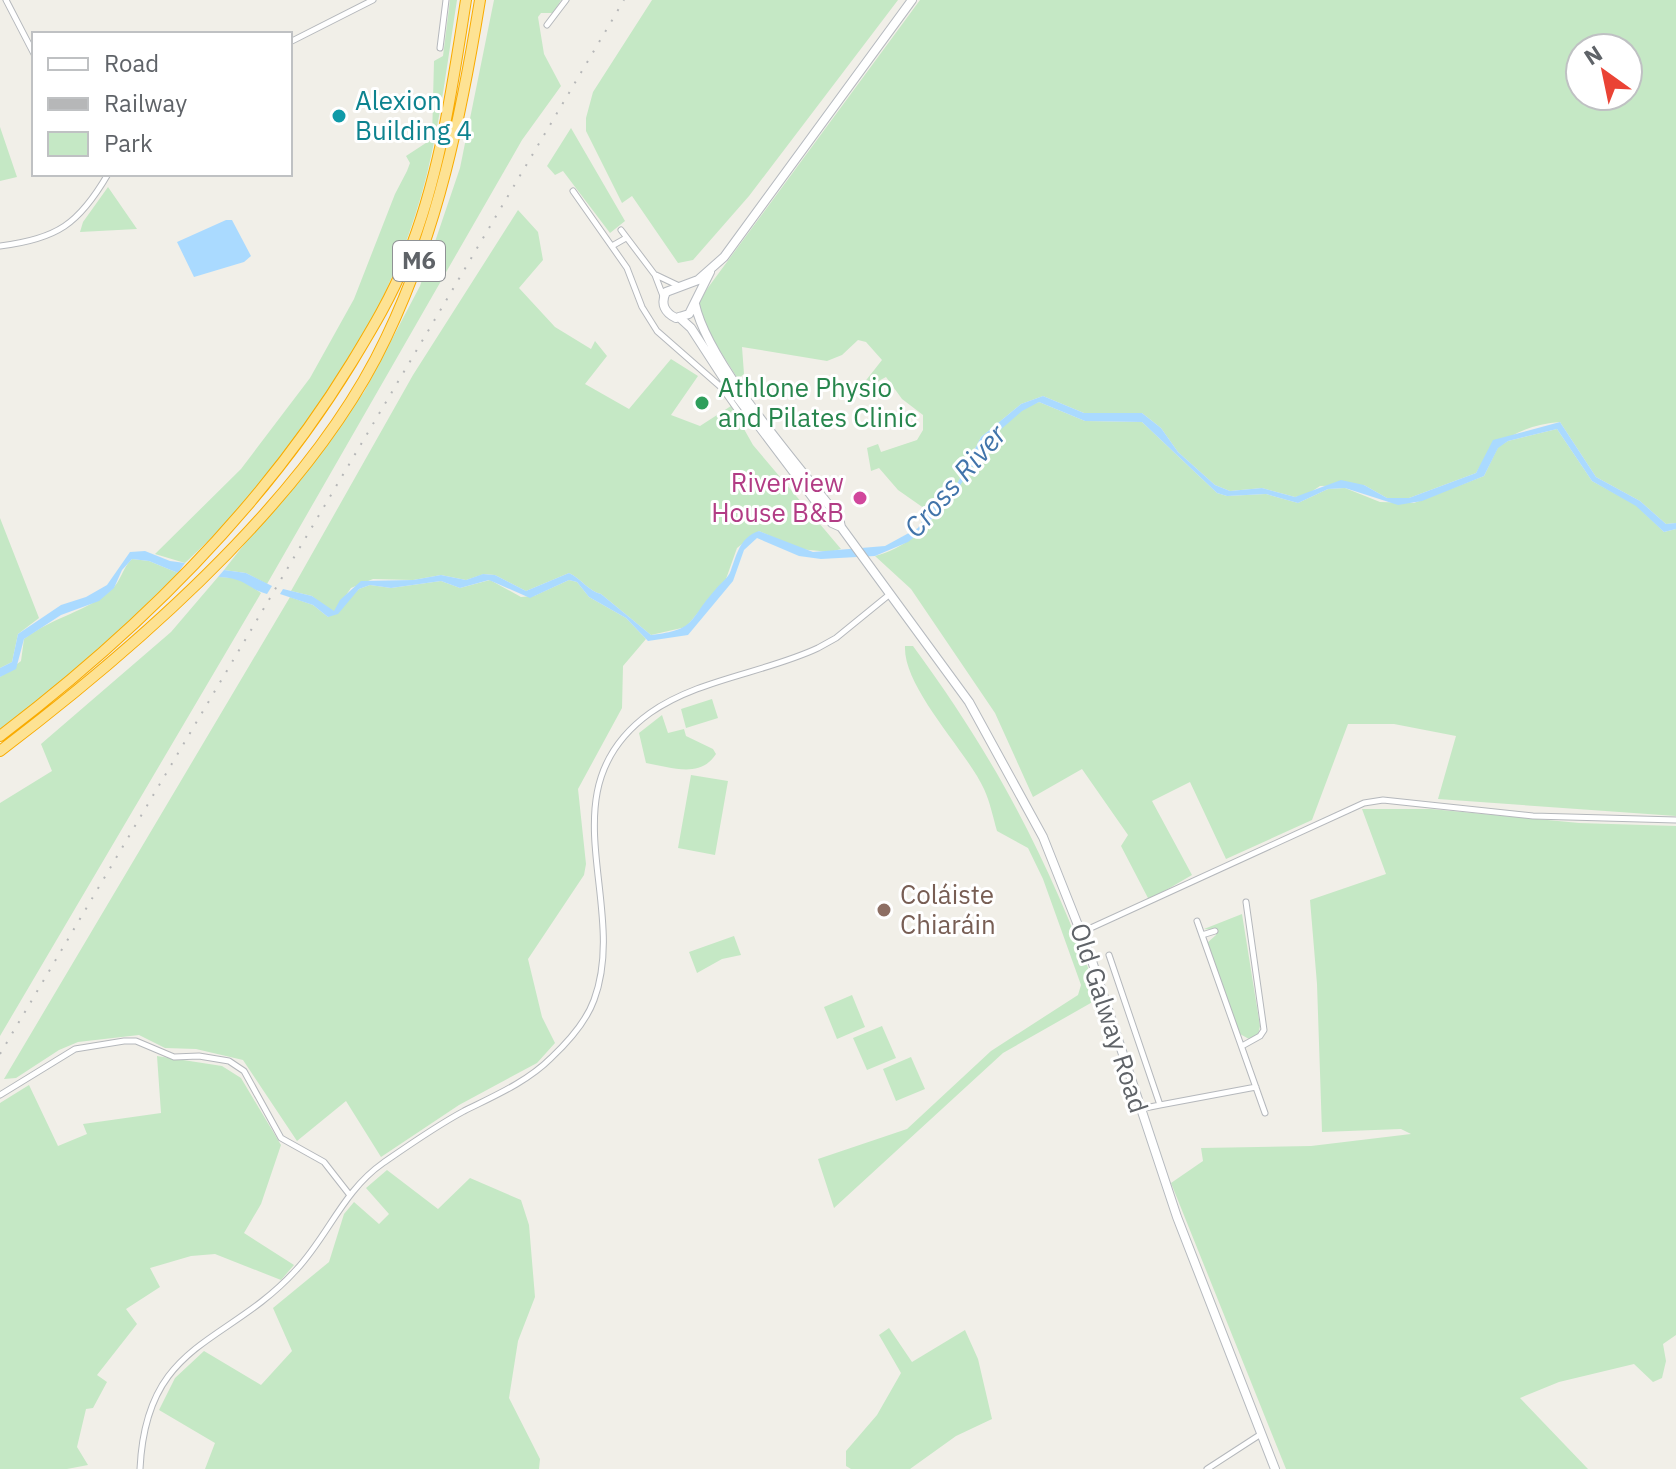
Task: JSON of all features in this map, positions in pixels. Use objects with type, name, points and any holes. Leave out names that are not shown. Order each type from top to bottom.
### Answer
[{"type":"highway","name":"M6","points":[[0,736],[63,688],[181,579],[270,479],[342,378],[387,302],[420,222],[442,138],[466,0]]},
{"type":"highway","name":"M6","points":[[0,751],[80,690],[189,591],[281,490],[350,401],[386,339],[435,215],[451,160],[480,0]]},
{"type":"main road","points":[[679,317],[689,314],[710,272],[912,0]]},
{"type":"main road","points":[[710,272],[680,285],[663,297],[666,312],[679,317],[691,328],[750,414],[832,523],[841,527]]},
{"type":"main road","points":[[680,285],[695,302],[700,323],[736,383],[839,518],[841,527]]},
{"type":"main road","name":"Old Galway Road","points":[[841,527],[984,726],[1040,831],[1082,932],[1177,1217],[1275,1469]]},
{"type":"street","points":[[6,0],[32,50]]},
{"type":"street","points":[[292,41],[373,0]]},
{"type":"street","points":[[440,48],[446,0]]},
{"type":"street","points":[[547,25],[566,0]]},
{"type":"street","points":[[0,246],[37,240],[59,232],[77,218],[107,176]]},
{"type":"street","points":[[573,191],[612,246],[657,331],[722,388],[743,418],[750,414]]},
{"type":"street","points":[[621,230],[655,275],[663,297]]},
{"type":"street","points":[[612,246],[626,238]]},
{"type":"street","points":[[655,275],[680,285]]},
{"type":"street","points":[[140,1469],[149,1417],[179,1361],[279,1288],[322,1238],[349,1194],[382,1164],[446,1122],[525,1079],[548,1061],[584,1019],[594,1001],[603,958],[594,852],[593,816],[598,787],[613,752],[636,724],[680,696],[818,648],[836,638],[890,594]]},
{"type":"street","points":[[1082,932],[1364,803],[1383,800],[1533,816],[1676,820]]},
{"type":"street","points":[[1242,1046],[1260,1036],[1264,1030],[1246,902]]},
{"type":"street","points":[[1197,921],[1265,1113]]},
{"type":"street","points":[[1202,935],[1215,931]]},
{"type":"street","points":[[1109,955],[1160,1105]]},
{"type":"street","points":[[0,1095],[75,1049],[124,1041],[136,1041],[174,1057],[199,1056],[229,1061],[244,1071],[281,1138],[324,1162],[349,1194]]},
{"type":"street","points":[[1140,1109],[1256,1087]]},
{"type":"street","points":[[1207,1469],[1262,1433]]},
{"type":"green space","points":[[450,0],[457,0],[427,174],[411,229],[363,335],[334,386],[301,434],[226,523],[185,563],[155,554],[241,469],[310,378],[354,299],[410,163],[406,156],[432,139],[434,61],[443,56]]},
{"type":"green space","points":[[494,0],[561,0],[553,13],[541,13],[538,17],[544,54],[561,86],[522,140],[267,584],[246,573],[224,570],[364,392],[420,286],[460,168]]},
{"type":"green space","points":[[652,0],[898,0],[749,196],[693,260],[678,263],[632,196],[622,203],[586,131],[593,92]]},
{"type":"green space","points":[[920,0],[1676,0],[1676,523],[1666,524],[1640,501],[1596,477],[1560,422],[1511,436],[1483,461],[1476,473],[1409,498],[1387,498],[1364,485],[1320,486],[1308,494],[1295,497],[1262,488],[1230,491],[1215,485],[1178,452],[1161,428],[1142,413],[1084,413],[1043,396],[1021,404],[981,437],[958,482],[928,511],[898,490],[879,468],[871,471],[867,448],[878,444],[881,452],[917,440],[923,430],[923,415],[902,399],[886,377],[856,393],[882,360],[866,342],[858,340],[842,355],[827,361],[742,347],[744,374],[738,379],[706,329],[698,305]]},
{"type":"green space","points":[[0,127],[17,177],[0,181]]},
{"type":"green space","points":[[571,128],[625,221],[610,233],[563,171],[555,175],[547,166]]},
{"type":"green space","points":[[108,187],[137,229],[80,232],[83,222]]},
{"type":"green space","points":[[518,210],[538,232],[543,260],[519,288],[555,327],[591,349],[595,341],[607,356],[585,384],[629,409],[671,359],[698,376],[671,415],[700,426],[731,406],[753,445],[841,549],[830,552],[799,549],[759,531],[737,548],[726,579],[686,627],[651,635],[601,594],[569,573],[526,591],[495,575],[484,574],[466,580],[441,575],[413,580],[373,579],[351,588],[335,611],[330,611],[312,596],[291,591],[413,375]]},
{"type":"green space","points":[[1039,402],[1085,421],[1142,422],[1217,493],[1227,496],[1266,494],[1298,503],[1328,489],[1345,488],[1380,502],[1414,503],[1484,476],[1498,447],[1508,441],[1557,429],[1592,481],[1636,505],[1664,532],[1676,529],[1676,816],[1438,799],[1456,736],[1394,724],[1348,724],[1312,820],[1226,859],[1190,782],[1152,801],[1192,875],[1149,900],[1121,846],[1128,835],[1082,769],[1033,797],[995,713],[911,589],[875,556],[902,545],[924,527],[943,506],[994,435],[1015,416]]},
{"type":"green space","points":[[0,518],[39,618],[18,634],[12,662],[0,668]]},
{"type":"green space","points":[[132,559],[149,561],[178,573],[92,657],[0,730],[0,677],[21,661],[24,639],[102,597],[114,587]]},
{"type":"green space","points":[[218,577],[239,578],[261,593],[0,1036],[0,803],[52,771],[41,744],[171,632]]},
{"type":"green space","points":[[490,580],[521,597],[534,596],[569,580],[577,582],[589,597],[626,618],[646,639],[623,666],[622,708],[578,789],[586,864],[584,875],[528,959],[542,1017],[555,1043],[537,1063],[459,1105],[381,1157],[346,1101],[297,1141],[243,1060],[196,1049],[165,1048],[139,1035],[78,1042],[59,1050],[16,1078],[4,1079],[290,597],[313,605],[328,617],[359,589],[370,585],[391,588],[441,581],[460,588]]},
{"type":"green space","points":[[905,646],[913,646],[996,771],[1040,855],[1098,994],[1096,1000],[1003,1053],[834,1208],[818,1159],[907,1129],[991,1051],[1078,995],[1081,985],[1043,879],[1028,848],[997,831],[984,789],[914,681]]},
{"type":"green space","points":[[712,699],[718,718],[686,728],[681,709]]},
{"type":"green space","points":[[662,715],[668,733],[684,729],[686,736],[713,749],[716,754],[702,767],[693,769],[646,763],[639,733]]},
{"type":"green space","points":[[691,775],[728,781],[715,855],[678,848]]},
{"type":"green space","points":[[1362,809],[1431,809],[1579,823],[1676,826],[1676,1335],[1663,1344],[1666,1361],[1662,1378],[1653,1382],[1634,1364],[1559,1382],[1520,1398],[1588,1469],[1286,1469],[1171,1183],[1203,1161],[1201,1148],[1311,1146],[1411,1134],[1401,1129],[1322,1132],[1317,984],[1310,900],[1386,874]]},
{"type":"green space","points":[[1242,914],[1260,1026],[1258,1035],[1249,1039],[1240,1034],[1207,943],[1216,935],[1215,930],[1204,929]]},
{"type":"green space","points":[[734,936],[741,955],[722,959],[697,973],[689,952]]},
{"type":"green space","points":[[852,995],[865,1027],[837,1039],[824,1007]]},
{"type":"green space","points":[[882,1026],[896,1058],[867,1070],[853,1038]]},
{"type":"green space","points":[[157,1056],[222,1066],[241,1078],[281,1145],[261,1204],[244,1233],[294,1265],[281,1280],[215,1254],[191,1256],[150,1268],[160,1287],[126,1309],[137,1324],[97,1375],[107,1382],[93,1408],[86,1409],[77,1447],[88,1465],[67,1469],[0,1469],[0,1103],[29,1085],[58,1146],[87,1134],[83,1124],[161,1113]]},
{"type":"green space","points":[[911,1057],[925,1089],[896,1101],[883,1069]]},
{"type":"green space","points":[[387,1170],[438,1209],[470,1178],[521,1200],[529,1225],[535,1297],[518,1341],[509,1398],[540,1459],[539,1469],[205,1469],[215,1443],[159,1410],[175,1378],[204,1351],[261,1385],[292,1351],[273,1308],[329,1262],[344,1214],[354,1202],[379,1224],[389,1214],[366,1188]]},
{"type":"green space","points":[[889,1328],[912,1362],[965,1330],[978,1359],[992,1419],[956,1436],[910,1469],[851,1469],[846,1466],[846,1451],[877,1415],[901,1373],[879,1335]]},
{"type":"water","points":[[232,220],[251,256],[244,262],[194,277],[177,242]]},
{"type":"water","points":[[1043,396],[1084,413],[1142,413],[1161,428],[1178,452],[1215,485],[1230,491],[1262,488],[1295,497],[1341,480],[1364,485],[1387,498],[1409,498],[1476,473],[1493,440],[1560,422],[1596,477],[1640,501],[1666,524],[1676,523],[1676,529],[1664,532],[1636,506],[1592,481],[1557,429],[1508,441],[1498,448],[1484,476],[1422,501],[1398,505],[1345,488],[1328,489],[1298,503],[1266,494],[1227,496],[1217,493],[1142,422],[1085,421],[1039,402],[1022,411],[983,445],[976,462],[954,494],[939,506],[927,527],[908,542],[875,556],[821,559],[799,556],[757,538],[744,550],[733,581],[688,635],[648,641],[626,618],[589,597],[577,582],[569,580],[530,598],[489,580],[460,588],[441,581],[391,588],[370,585],[359,589],[338,614],[328,617],[313,605],[280,594],[283,589],[312,596],[334,611],[340,600],[361,581],[413,580],[441,575],[466,580],[483,574],[495,575],[526,591],[569,573],[601,594],[651,635],[666,633],[690,622],[728,576],[743,542],[759,531],[813,552],[885,546],[918,528],[928,511],[958,482],[981,437],[1021,404]]},
{"type":"water","points":[[145,551],[185,563],[178,573],[149,561],[132,559],[122,570],[114,588],[99,601],[61,615],[24,639],[16,669],[0,677],[0,668],[12,662],[18,634],[61,605],[86,597],[107,585],[130,552]]},
{"type":"water","points":[[224,570],[246,573],[272,586],[267,594],[241,581],[218,577]]},
{"type":"railway","points":[[0,1054],[624,0]]},
{"type":"place","name":"Alexion Building 4","points":[[339,116]]},
{"type":"place","name":"Athlone Physio and Pilates Clinic","points":[[702,403]]},
{"type":"place","name":"Riverview House B&B","points":[[860,498]]},
{"type":"place","name":"Coláiste Chiaráin","points":[[884,910]]},
{"type":"water label","name":"Cross River","points":[[955,481]]}]
